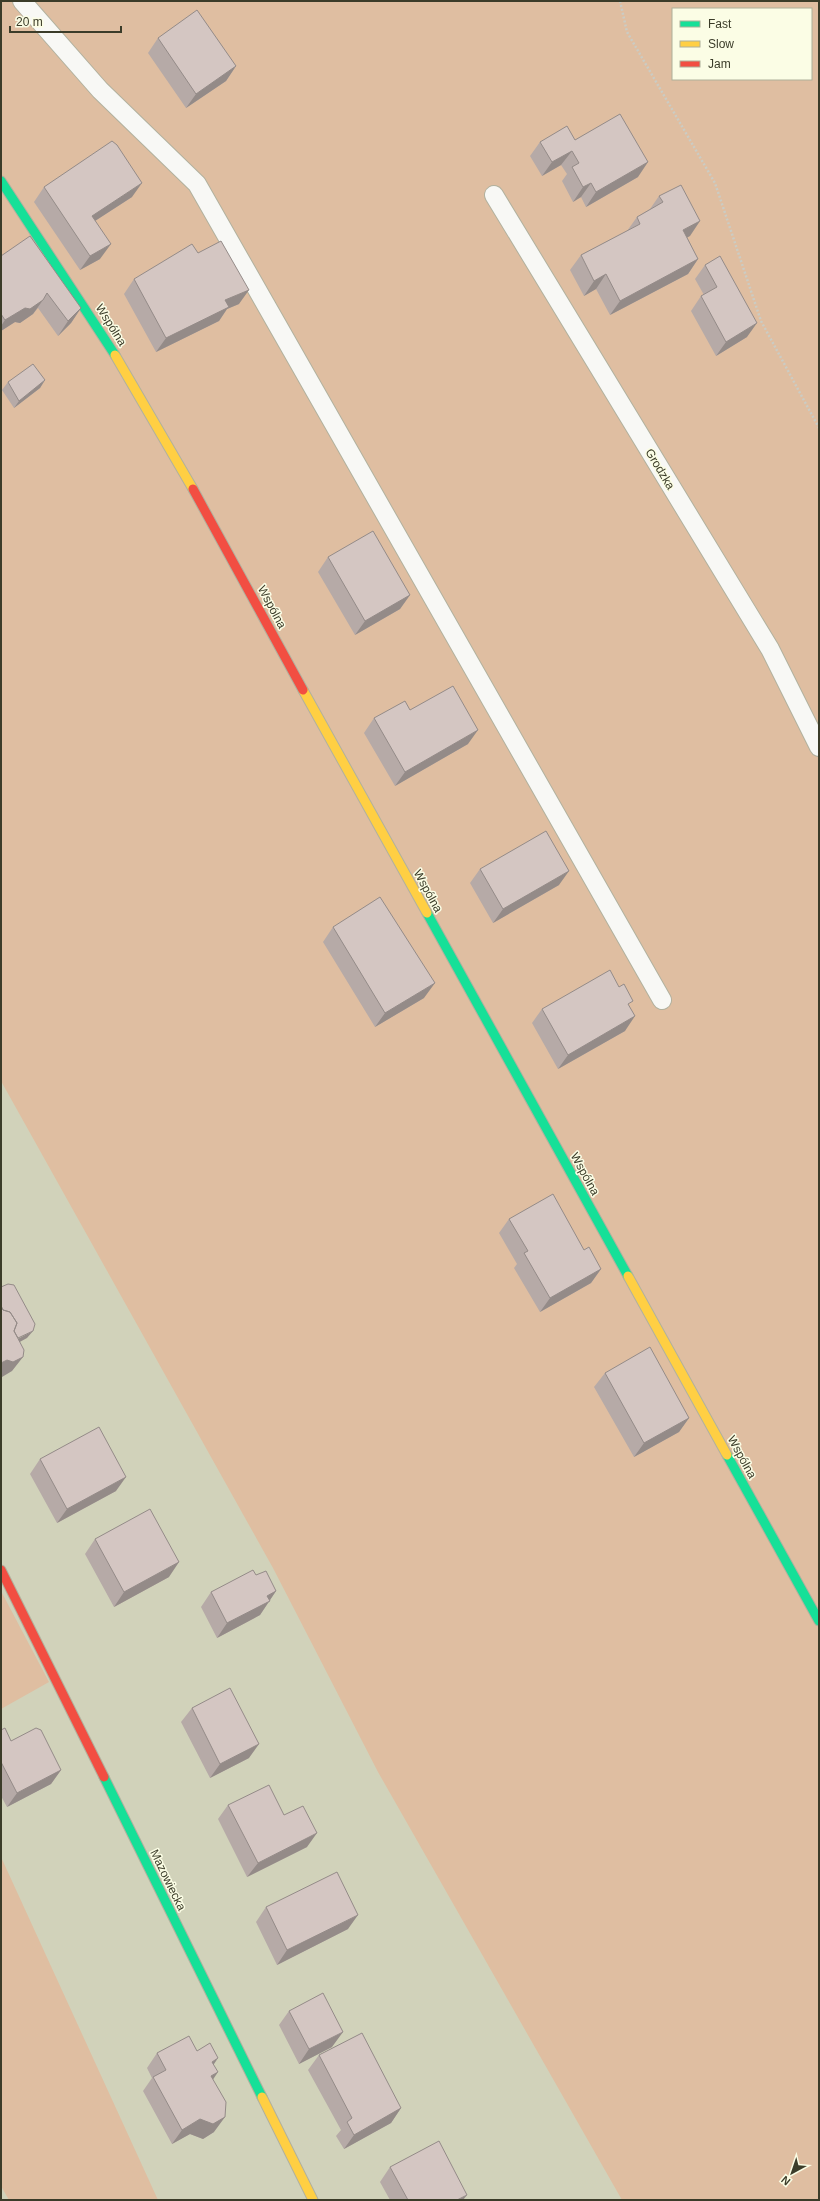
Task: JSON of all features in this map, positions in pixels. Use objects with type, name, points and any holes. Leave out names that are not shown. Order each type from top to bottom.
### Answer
[{"type":"street","name":"Wspólna","points":[[1,181],[55,258],[129,376],[213,522],[292,670],[819,1621]]},
{"type":"street","name":"Mazowiecka","points":[[1,1570],[313,2200]]},
{"type":"lane","points":[[22,1],[100,90],[197,184],[662,1000]]},
{"type":"lane","name":"Grodzka","points":[[494,195],[770,649],[819,747]]},
{"type":"path","points":[[620,1],[627,32],[715,183],[761,321],[819,428]]},
{"type":"shaded area","points":[[1,1],[819,1],[819,2200],[622,2200],[378,1772],[273,1568],[1,1081]]},
{"type":"shaded area","points":[[1,1591],[49,1682],[1,1709]]},
{"type":"shaded area","points":[[1,1857],[158,2200],[9,2200],[1,2186]]},
{"type":"building","points":[[197,10],[236,66],[196,94],[158,38]]},
{"type":"building","points":[[620,114],[648,162],[596,192],[591,183],[583,187],[572,167],[579,163],[572,151],[552,162],[540,142],[567,126],[575,140]]},
{"type":"building","points":[[112,141],[117,145],[142,183],[92,216],[111,244],[90,256],[44,187]]},
{"type":"building","points":[[681,185],[700,221],[683,230],[698,259],[620,301],[606,274],[594,281],[581,255],[640,224],[637,217],[663,202],[659,196]]},
{"type":"building","points":[[30,236],[81,308],[68,321],[47,293],[43,300],[30,309],[25,308],[5,320],[1,314],[1,256]]},
{"type":"building","points":[[221,241],[249,290],[225,300],[229,307],[166,338],[134,279],[192,244],[198,253]]},
{"type":"building","points":[[720,256],[757,323],[726,342],[701,296],[717,287],[705,265]]},
{"type":"building","points":[[33,364],[45,380],[19,401],[8,382]]},
{"type":"building","points":[[373,531],[410,595],[365,621],[328,557]]},
{"type":"building","points":[[453,686],[478,730],[405,772],[374,718],[405,701],[410,710]]},
{"type":"building","points":[[546,831],[569,871],[503,909],[480,869]]},
{"type":"building","points":[[380,897],[435,983],[385,1013],[333,927]]},
{"type":"building","points":[[610,970],[619,987],[624,984],[633,1001],[628,1004],[635,1016],[568,1055],[542,1009]]},
{"type":"building","points":[[553,1194],[584,1250],[589,1247],[601,1269],[550,1298],[524,1253],[528,1251],[509,1219]]},
{"type":"building","points":[[8,1284],[14,1285],[35,1324],[33,1331],[18,1338],[14,1331],[17,1323],[10,1312],[3,1310],[1,1306],[1,1287]]},
{"type":"building","points":[[1,1306],[3,1310],[10,1312],[17,1323],[14,1331],[24,1350],[23,1357],[13,1362],[7,1360],[1,1363]]},
{"type":"building","points":[[650,1347],[689,1418],[644,1443],[605,1373]]},
{"type":"building","points":[[99,1427],[126,1477],[67,1509],[40,1459]]},
{"type":"building","points":[[150,1509],[179,1562],[124,1592],[95,1539]]},
{"type":"building","points":[[253,1570],[256,1575],[266,1571],[276,1591],[267,1596],[270,1601],[227,1623],[211,1592]]},
{"type":"building","points":[[230,1688],[259,1744],[220,1764],[192,1708]]},
{"type":"building","points":[[5,1728],[11,1741],[36,1728],[41,1730],[61,1770],[17,1793],[1,1762],[1,1730]]},
{"type":"building","points":[[269,1785],[284,1815],[303,1806],[317,1833],[258,1863],[228,1805]]},
{"type":"building","points":[[337,1872],[358,1915],[287,1950],[266,1907]]},
{"type":"building","points":[[323,1993],[343,2032],[309,2049],[289,2011]]},
{"type":"building","points":[[362,2033],[401,2108],[354,2135],[347,2122],[352,2118],[319,2055]]},
{"type":"building","points":[[189,2036],[197,2051],[210,2043],[218,2058],[212,2062],[218,2072],[211,2076],[226,2102],[225,2117],[213,2124],[200,2119],[182,2130],[153,2077],[166,2070],[157,2053]]},
{"type":"building","points":[[439,2141],[467,2195],[457,2200],[408,2200],[390,2167]]},
{"type":"traffic: fast","points":[[1,181],[115,355]]},
{"type":"traffic: fast","points":[[427,913],[628,1276]]},
{"type":"traffic: fast","points":[[727,1455],[819,1621]]},
{"type":"traffic: fast","points":[[104,1777],[262,2097]]},
{"type":"traffic: slow","points":[[115,355],[193,489]]},
{"type":"traffic: slow","points":[[303,690],[427,913]]},
{"type":"traffic: slow","points":[[628,1276],[727,1455]]},
{"type":"traffic: slow","points":[[262,2097],[313,2200]]},
{"type":"traffic: jam","points":[[193,489],[303,690]]},
{"type":"traffic: jam","points":[[1,1570],[104,1777]]}]
